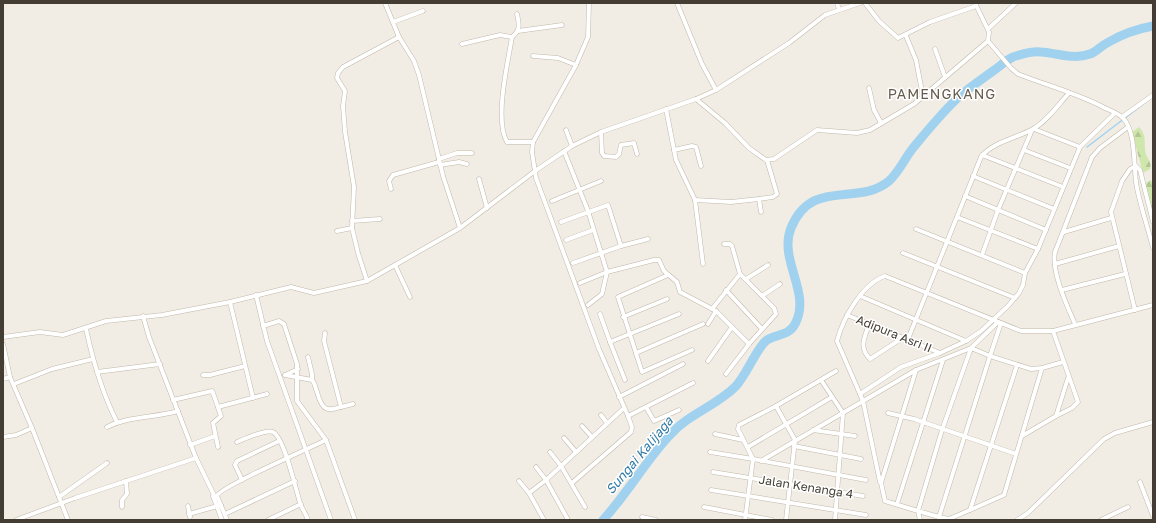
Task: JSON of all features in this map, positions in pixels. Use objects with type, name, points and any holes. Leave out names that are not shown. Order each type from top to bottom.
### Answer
[{"type":"street","points":[[385,3],[399,38],[414,61],[419,75],[439,162],[460,228]]},
{"type":"street","points":[[572,483],[631,432],[632,427],[599,349],[534,171],[533,142],[576,65],[589,34],[589,3]]},
{"type":"street","points":[[677,3],[702,64],[716,90]]},
{"type":"street","points":[[837,3],[843,8]]},
{"type":"street","points":[[3,337],[40,332],[63,335],[86,329],[106,321],[162,315],[230,302],[293,287],[314,293],[367,281],[460,228],[534,171],[572,146],[601,132],[716,90],[789,42],[825,16],[843,8],[860,3]]},
{"type":"street","points":[[767,160],[774,159],[817,130],[857,133],[870,130],[923,97],[988,40],[990,35],[976,4],[930,22],[906,36],[898,38],[892,34],[864,3]]},
{"type":"street","points":[[988,29],[1016,3]]},
{"type":"street","points":[[393,22],[423,11]]},
{"type":"street","points":[[517,14],[520,24],[518,32]]},
{"type":"street","points":[[533,142],[507,142],[505,139],[502,120],[503,86],[512,37],[518,32],[562,25]]},
{"type":"street","points":[[462,44],[500,35],[512,37]]},
{"type":"street","points":[[906,36],[916,60],[923,97]]},
{"type":"street","points":[[367,281],[352,228],[355,200],[345,132],[343,106],[345,91],[337,78],[338,73],[343,66],[399,38]]},
{"type":"street","points":[[988,40],[1010,68],[1018,74],[1069,93],[1115,113],[1124,119],[1128,127],[1136,166],[1134,172],[1137,189],[1153,248]]},
{"type":"street","points":[[935,49],[945,77]]},
{"type":"street","points":[[533,56],[558,58],[576,65]]},
{"type":"street","points":[[869,88],[874,110],[881,123]]},
{"type":"street","points":[[908,339],[928,293],[947,241],[982,155],[993,147],[1033,129],[1069,93]]},
{"type":"street","points":[[1124,119],[1153,94]]},
{"type":"street","points":[[695,200],[731,202],[773,197],[777,194],[767,160],[749,148],[725,123],[696,98]]},
{"type":"street","points":[[666,109],[676,160],[695,200],[703,264]]},
{"type":"street","points":[[860,394],[901,367],[940,353],[981,331],[1015,298],[1023,285],[1025,273],[1046,230],[1070,168],[1080,147],[1115,113]]},
{"type":"street","points":[[1075,324],[1054,264],[1056,252],[1092,157],[1100,148],[1128,127]]},
{"type":"street","points":[[1033,129],[1080,147]]},
{"type":"street","points":[[982,255],[998,210],[1033,129]]},
{"type":"street","points":[[566,130],[572,146]]},
{"type":"street","points":[[601,132],[602,153],[604,156],[616,157],[619,154],[621,144],[634,143],[637,154]]},
{"type":"street","points":[[674,150],[694,146],[696,148],[701,166]]},
{"type":"street","points":[[1024,150],[1070,168]]},
{"type":"street","points":[[564,151],[588,211],[607,272],[602,294],[588,305]]},
{"type":"street","points":[[391,189],[388,181],[393,176],[439,162],[457,153],[472,153]]},
{"type":"street","points":[[982,155],[1063,187]]},
{"type":"street","points":[[439,162],[458,162],[467,164]]},
{"type":"street","points":[[1135,310],[1111,218],[1111,212],[1122,181],[1130,169],[1136,166]]},
{"type":"street","points":[[1136,166],[1140,170],[1153,222]]},
{"type":"street","points":[[973,176],[1054,209]]},
{"type":"street","points":[[479,179],[487,208]]},
{"type":"street","points":[[552,201],[578,189],[601,181]]},
{"type":"street","points":[[966,196],[1046,230]]},
{"type":"street","points":[[759,199],[760,212]]},
{"type":"street","points":[[560,222],[588,211],[608,206],[621,246]]},
{"type":"street","points":[[957,216],[991,231],[1038,248]]},
{"type":"street","points":[[1064,232],[1111,218]]},
{"type":"street","points":[[352,221],[380,219]]},
{"type":"street","points":[[337,231],[352,228]]},
{"type":"street","points":[[916,229],[1025,273]]},
{"type":"street","points":[[566,240],[593,230]]},
{"type":"street","points":[[573,264],[601,252],[648,240]]},
{"type":"street","points":[[724,244],[732,246],[740,274],[774,308],[776,314],[749,344],[726,374]]},
{"type":"street","points":[[1054,264],[1119,246]]},
{"type":"street","points":[[903,253],[1015,298]]},
{"type":"street","points":[[580,283],[607,272],[657,259],[660,260],[664,272],[678,282],[680,292],[714,310],[749,344]]},
{"type":"street","points":[[394,265],[410,297]]},
{"type":"street","points":[[746,279],[768,265]]},
{"type":"street","points":[[636,353],[706,324],[726,290],[740,274]]},
{"type":"street","points":[[1062,290],[1125,274]]},
{"type":"street","points":[[668,275],[618,297],[629,335],[642,372],[692,350]]},
{"type":"street","points":[[1042,368],[1003,496],[944,520],[884,499],[863,401],[837,343],[851,306],[860,296],[884,276],[1022,331],[1053,331],[1153,304]]},
{"type":"street","points":[[762,296],[780,284]]},
{"type":"street","points":[[726,290],[762,329]]},
{"type":"street","points":[[256,295],[263,326],[331,520]]},
{"type":"street","points":[[860,296],[966,340]]},
{"type":"street","points":[[624,317],[667,299]]},
{"type":"street","points":[[230,302],[253,398]]},
{"type":"street","points":[[600,314],[625,380]]},
{"type":"street","points":[[610,342],[679,314]]},
{"type":"street","name":"Adipura Asri II","points":[[847,315],[940,353]]},
{"type":"street","points":[[143,316],[190,444],[227,520]]},
{"type":"street","points":[[263,326],[277,321],[284,324],[298,364],[297,401],[326,440],[355,520]]},
{"type":"street","points":[[761,461],[916,370],[971,348],[1000,323]]},
{"type":"street","points":[[939,517],[1000,323]]},
{"type":"street","points":[[869,324],[862,343],[866,354],[870,359],[904,338]]},
{"type":"street","points":[[708,360],[732,327]]},
{"type":"street","points":[[86,329],[97,372],[107,402],[117,422]]},
{"type":"street","points":[[1022,436],[1072,408],[1078,402],[1068,378],[1053,331]]},
{"type":"street","points":[[326,333],[324,341],[341,407]]},
{"type":"street","points":[[3,344],[10,377],[32,428],[68,520]]},
{"type":"street","points":[[971,348],[990,356],[1031,368],[1042,368],[1063,362]]},
{"type":"street","points":[[920,520],[918,511],[942,430],[971,348]]},
{"type":"street","points":[[308,357],[312,380],[314,382],[321,405],[324,409],[353,404]]},
{"type":"street","points":[[14,384],[52,369],[93,358]]},
{"type":"street","points":[[897,504],[943,360]]},
{"type":"street","points":[[97,372],[160,364]]},
{"type":"street","points":[[619,397],[683,364]]},
{"type":"street","points":[[970,510],[1017,365]]},
{"type":"street","points":[[203,375],[210,375],[245,366]]},
{"type":"street","points":[[280,377],[298,370]]},
{"type":"street","points":[[881,483],[916,370]]},
{"type":"street","points":[[746,518],[753,459],[738,429],[739,425],[776,406],[836,371]]},
{"type":"street","points":[[285,375],[297,376],[312,380]]},
{"type":"street","points":[[3,379],[10,377]]},
{"type":"street","points":[[1056,416],[1068,378]]},
{"type":"street","points":[[821,380],[843,413],[835,520]]},
{"type":"street","points":[[628,416],[693,383]]},
{"type":"street","points":[[173,400],[212,391],[221,416],[213,423],[218,447]]},
{"type":"street","points":[[218,407],[268,394]]},
{"type":"street","points":[[748,448],[832,397]]},
{"type":"street","points":[[290,404],[297,401]]},
{"type":"street","points":[[776,406],[795,440],[786,520]]},
{"type":"street","points":[[646,407],[654,421],[678,410]]},
{"type":"street","points":[[529,493],[546,480],[624,408]]},
{"type":"street","points":[[107,427],[125,420],[156,417],[178,411]]},
{"type":"street","points":[[888,412],[1016,454]]},
{"type":"street","points":[[601,415],[608,423]]},
{"type":"street","points":[[1016,520],[1028,513],[1104,439],[1114,433],[1153,422]]},
{"type":"street","points":[[582,426],[592,437]]},
{"type":"street","points":[[3,437],[14,436],[32,428]]},
{"type":"street","points":[[813,430],[855,436]]},
{"type":"street","points":[[237,442],[269,431],[275,434],[288,458],[301,504],[308,520]]},
{"type":"street","points":[[715,434],[744,440]]},
{"type":"street","points":[[190,444],[216,436]]},
{"type":"street","points":[[564,438],[576,452]]},
{"type":"street","points":[[215,496],[219,492],[242,480],[326,440]]},
{"type":"street","points":[[242,480],[235,465],[237,462],[279,441]]},
{"type":"street","points":[[794,446],[861,459]]},
{"type":"street","points":[[550,452],[572,483],[585,507]]},
{"type":"street","points":[[710,452],[866,480]]},
{"type":"street","points":[[16,520],[196,458]]},
{"type":"street","points":[[59,497],[107,463]]},
{"type":"street","points":[[536,466],[546,480],[567,518]]},
{"type":"street","name":"Jalan Kenanga 4","points":[[713,472],[863,496]]},
{"type":"street","points":[[122,507],[122,500],[127,494],[126,481]]},
{"type":"street","points":[[224,514],[295,481]]},
{"type":"street","points":[[519,481],[529,493],[544,520]]},
{"type":"street","points":[[1140,482],[1153,516],[1149,520]]},
{"type":"street","points":[[711,490],[866,515]]},
{"type":"street","points":[[268,520],[301,504]]},
{"type":"street","points":[[188,506],[189,515],[219,505]]},
{"type":"street","points":[[219,505],[222,520]]},
{"type":"street","points":[[704,507],[746,518],[772,520]]},
{"type":"street","points":[[1102,520],[1128,507]]},
{"type":"street","points":[[642,517],[656,520]]},
{"type":"green space","points":[[1139,127],[1144,137],[1146,154],[1150,161],[1150,169],[1143,173],[1132,132]]},
{"type":"green space","points":[[1150,180],[1153,182],[1153,218],[1144,185]]},
{"type":"waterway","name":"Sungai Kalijaga","points":[[603,520],[669,436],[693,416],[719,400],[735,387],[763,344],[771,338],[786,333],[795,324],[799,312],[800,300],[791,264],[788,240],[791,228],[800,212],[811,203],[823,198],[864,192],[877,188],[889,181],[913,148],[948,108],[968,89],[1010,58],[1031,52],[1084,56],[1092,53],[1124,34],[1153,26]]},
{"type":"waterway","points":[[1087,147],[1146,102]]},
{"type":"district","name":"PAMENGKANG","points":[[942,94]]}]
